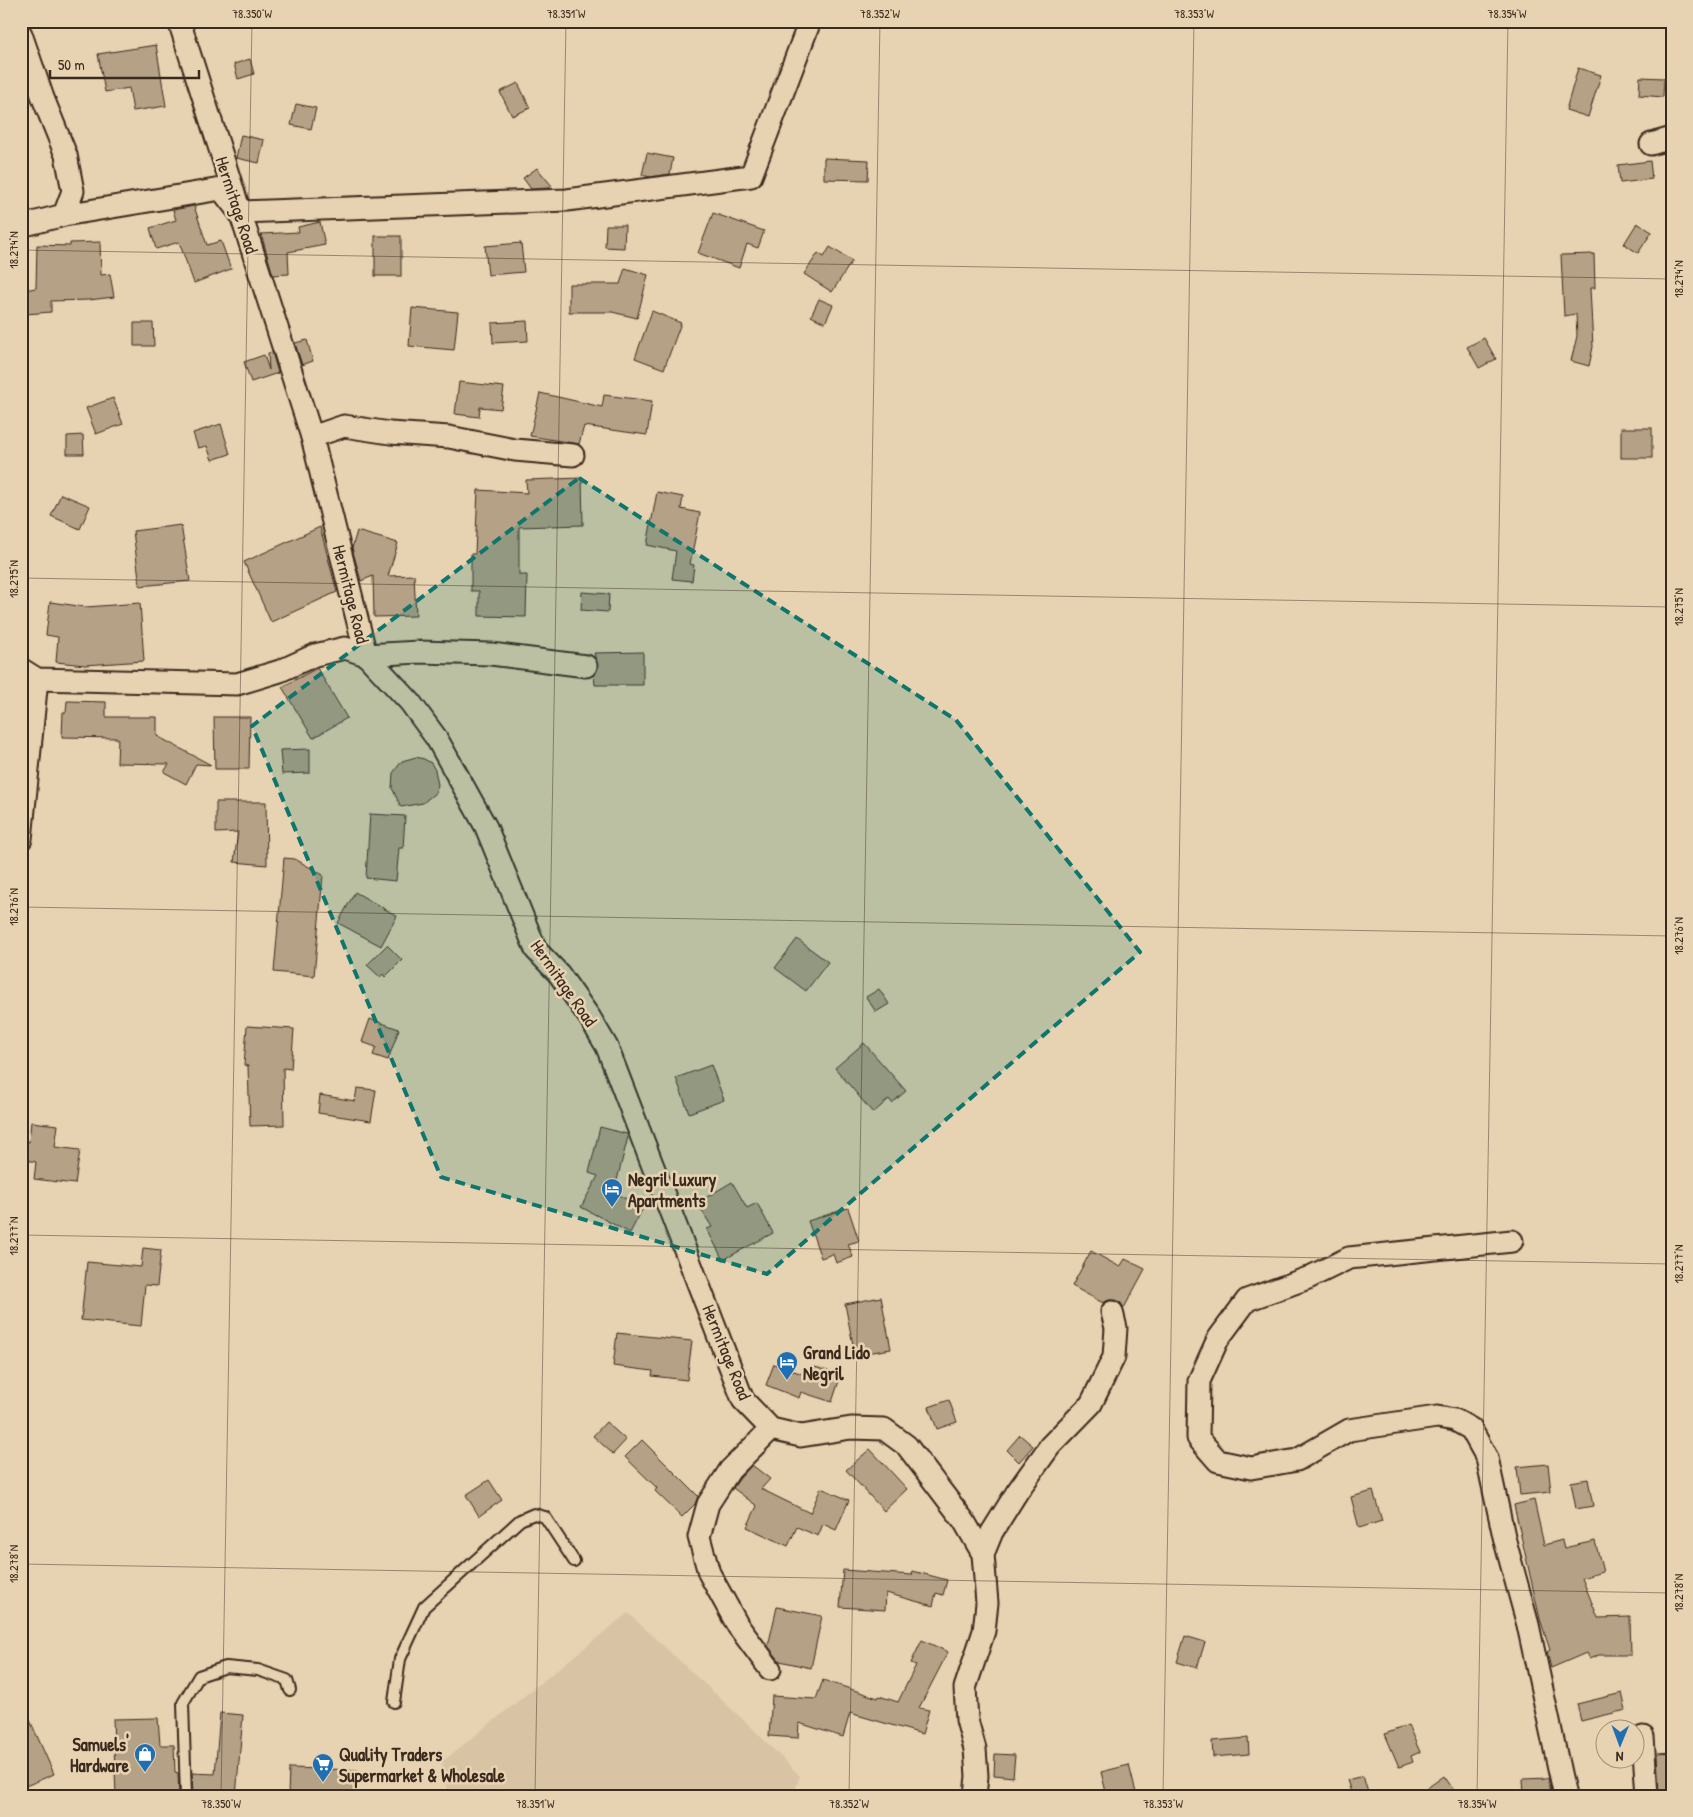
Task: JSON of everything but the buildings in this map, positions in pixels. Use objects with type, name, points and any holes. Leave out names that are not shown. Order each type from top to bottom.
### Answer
[{"type":"street","name":"Hermitage Road","points":[[180,21],[239,212],[312,437],[366,655],[410,702],[437,739],[486,827],[536,950],[559,974],[590,1018],[607,1047],[743,1400],[771,1429]]},
{"type":"street","points":[[21,226],[64,216],[221,189],[239,212],[567,200],[751,176],[810,21]]},
{"type":"street","points":[[21,34],[43,98],[66,155],[73,191],[64,216]]},
{"type":"street","points":[[1651,144],[1672,138]]},
{"type":"street","points":[[312,437],[344,426],[390,433],[449,437],[514,450],[573,455]]},
{"type":"street","points":[[21,839],[29,674],[237,684],[280,671],[315,655],[345,648],[366,655],[419,652],[491,654],[586,666]]},
{"type":"street","points":[[1512,1242],[1349,1258],[1308,1278],[1247,1300],[1218,1338],[1199,1381],[1198,1438],[1218,1461],[1251,1468],[1297,1460],[1349,1430],[1437,1416],[1456,1420],[1471,1429],[1486,1458],[1505,1541],[1528,1625],[1565,1796]]},
{"type":"street","points":[[983,1554],[992,1532],[1017,1492],[1050,1446],[1091,1404],[1114,1357],[1116,1328],[1112,1312]]},
{"type":"street","points":[[770,1669],[738,1626],[709,1573],[699,1537],[708,1504],[730,1470],[771,1429],[801,1436],[852,1428],[884,1429],[907,1446],[964,1521],[983,1554],[988,1602],[984,1631],[965,1688],[967,1720],[975,1749],[977,1776],[975,1796]]},
{"type":"street","points":[[1645,1770],[1647,1796]]},
{"type":"lane","points":[[394,1702],[400,1659],[424,1607],[520,1520],[534,1514],[545,1517],[574,1561]]},
{"type":"lane","points":[[186,1796],[183,1703],[199,1676],[226,1667],[258,1670],[287,1680],[290,1690]]},
{"type":"highlighted area","points":[[579,478],[956,720],[1140,952],[767,1274],[441,1177],[252,726]]},
{"type":"shaded area","points":[[628,1613],[752,1728],[800,1776],[793,1796],[448,1796],[442,1762]]},
{"type":"place","name":"Negril Luxury Apartments","points":[[612,1208]]},
{"type":"place","name":"Grand Lido Negril","points":[[787,1381]]},
{"type":"place","name":"Samuels' Hardware","points":[[145,1773]]},
{"type":"place","name":"Quality Traders Supermarket & Wholesale","points":[[323,1783]]}]
